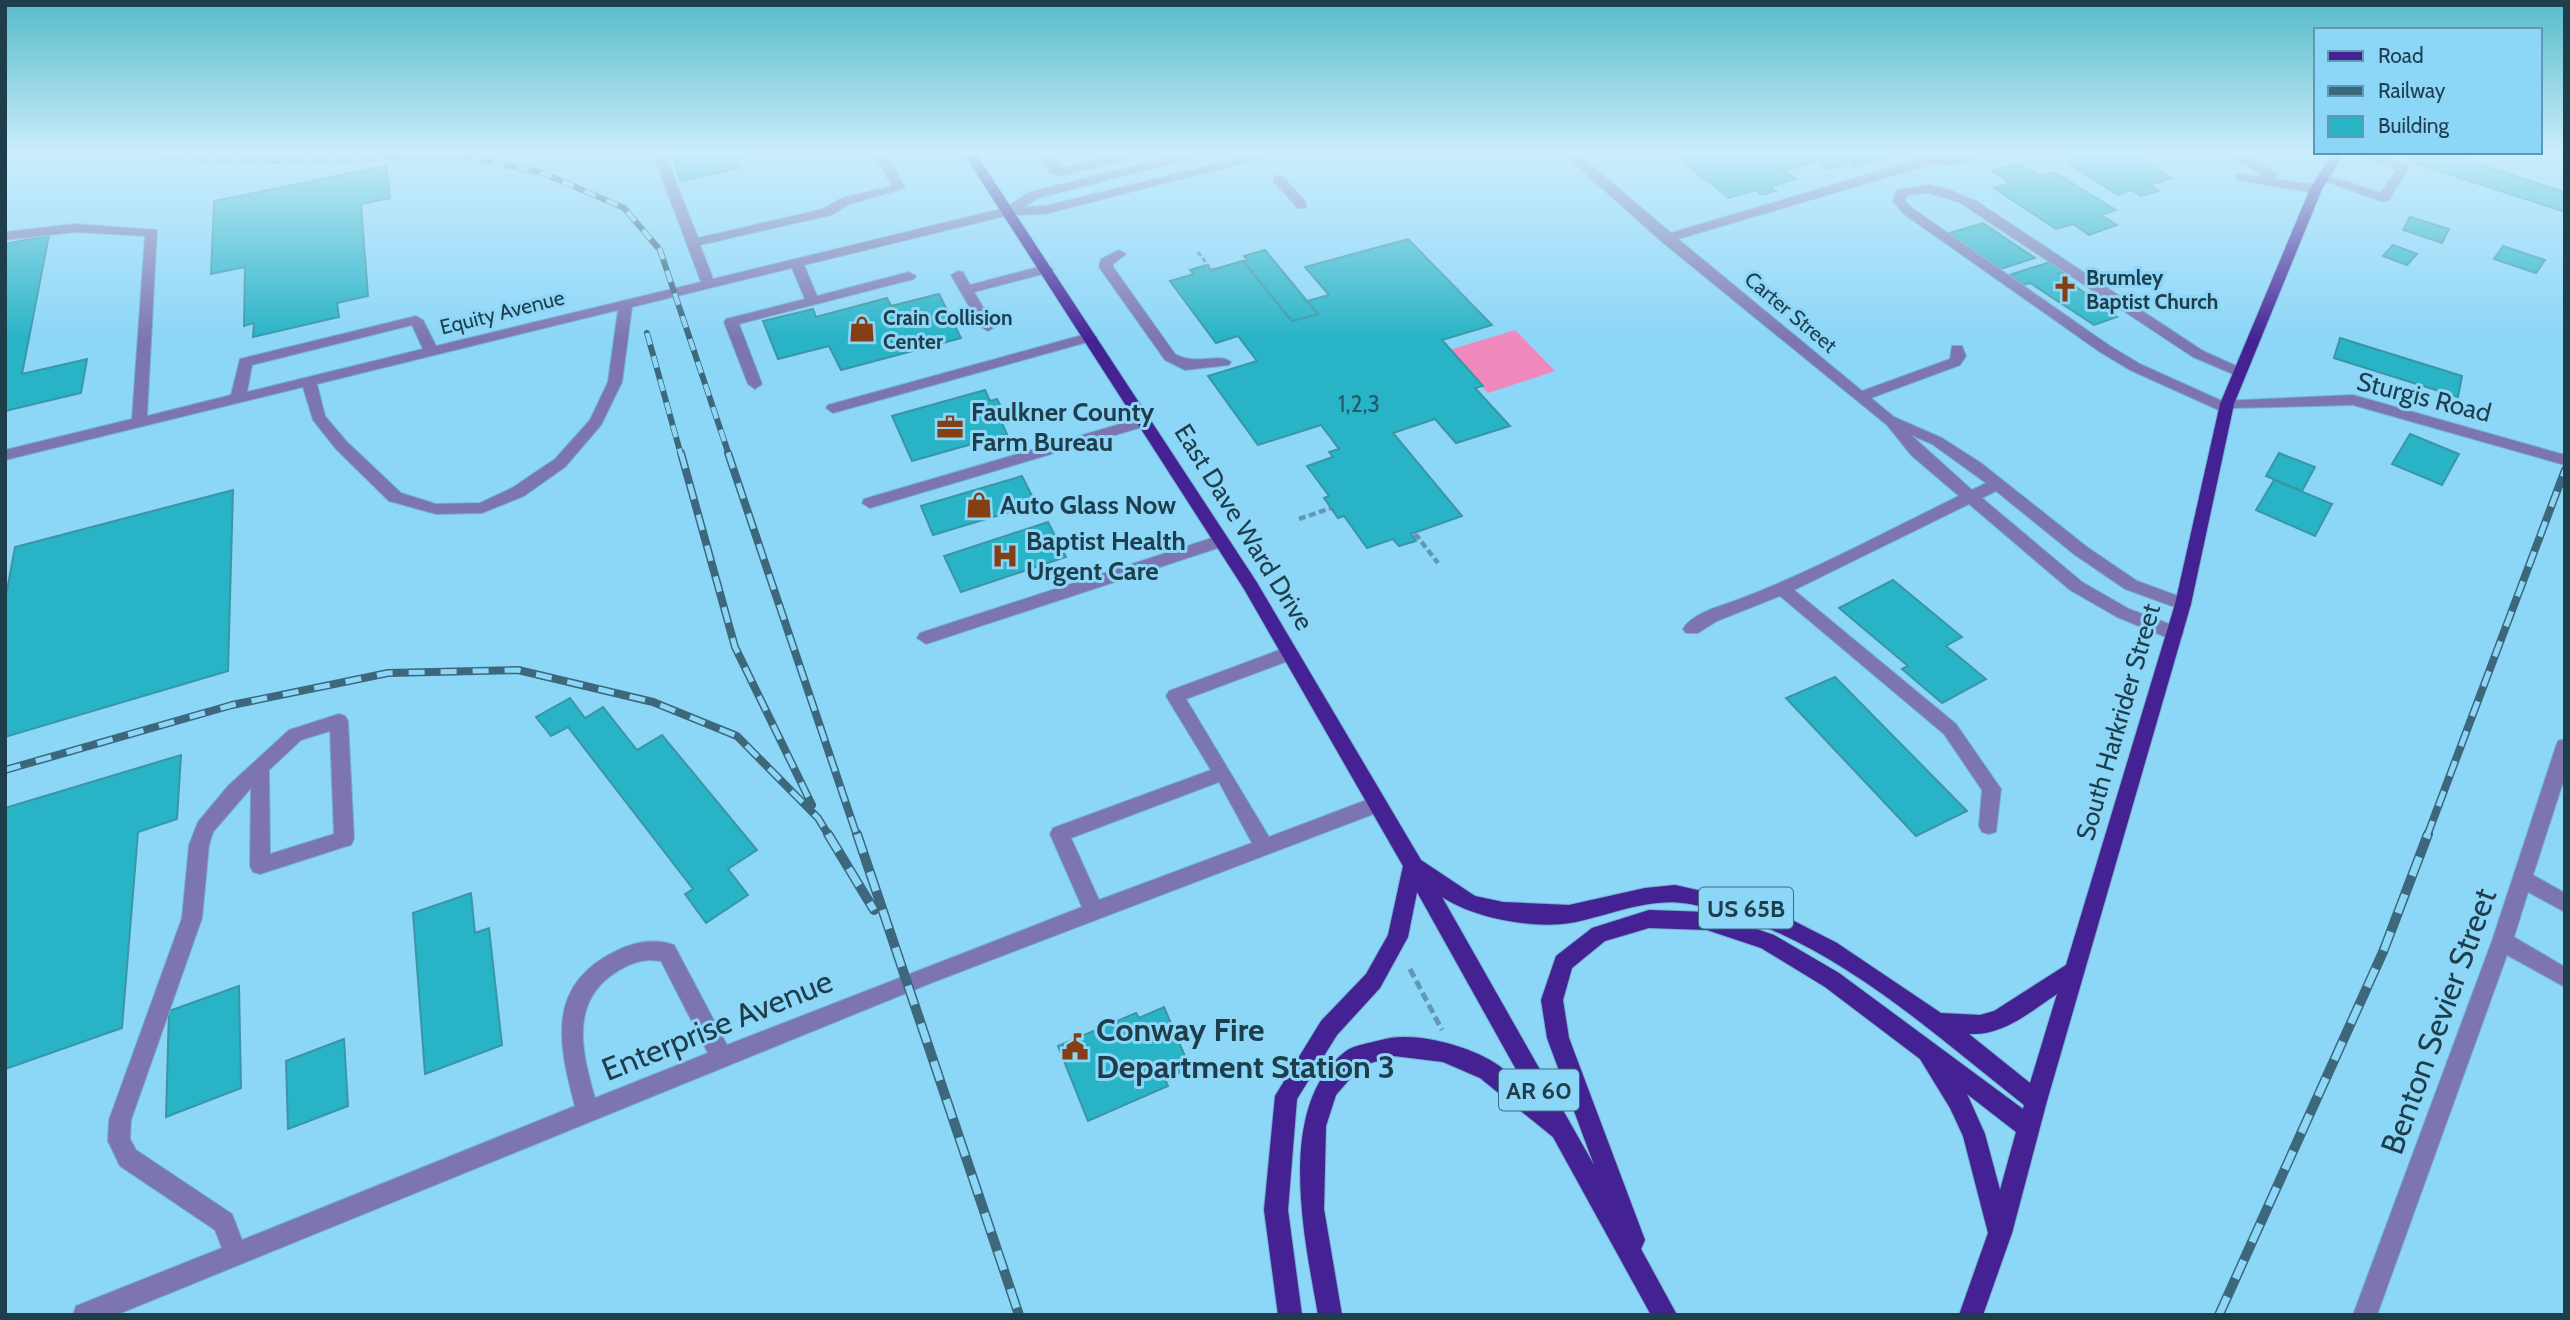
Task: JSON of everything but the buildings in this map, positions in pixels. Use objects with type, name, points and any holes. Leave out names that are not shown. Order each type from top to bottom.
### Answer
[{"type":"main road","name":"East Dave Ward Drive","points":[[1012,216],[1222,541],[1413,865]]},
{"type":"main road","name":"South Harkrider Street","points":[[1971,1315],[2000,1233],[2036,1101],[2183,604],[2227,406],[2305,216]]},
{"type":"main road","points":[[1290,1315],[1276,1210],[1286,1096],[1329,1028],[1373,981],[1398,937],[1413,865]]},
{"type":"main road","name":"US 65B","points":[[1413,865],[1470,904],[1531,913],[1566,915],[1618,901],[1685,894],[1747,908],[1807,936],[1869,973],[2036,1101]]},
{"type":"main road","name":"AR 60","points":[[1413,865],[1665,1315]]},
{"type":"main road","points":[[1649,1286],[1558,1038],[1552,1000],[1563,963],[1599,934],[1649,919],[1707,921],[1778,948],[1832,980],[2029,1128]]},
{"type":"main road","points":[[1935,1023],[1980,1025],[1999,1020],[2074,971]]},
{"type":"main road","points":[[1330,1315],[1312,1209],[1315,1126],[1327,1089],[1354,1058],[1394,1046],[1444,1052],[1488,1071],[1564,1134]]},
{"type":"main road","points":[[1924,1048],[1958,1100],[1974,1134],[2000,1233]]},
{"type":"street","points":[[683,216],[708,282]]},
{"type":"street","points":[[694,243],[812,216]]},
{"type":"street","name":"Equity Avenue","points":[[5,455],[989,216]]},
{"type":"street","name":"Carter Street","points":[[1643,216],[1889,420],[1916,451],[2076,586],[2123,613],[2174,633]]},
{"type":"street","points":[[1667,237],[1740,216]]},
{"type":"street","points":[[1915,216],[2105,349],[2135,367],[2227,406]]},
{"type":"street","points":[[1989,216],[2198,354],[2240,373]]},
{"type":"street","points":[[5,236],[75,228],[152,233],[139,422]]},
{"type":"street","points":[[1119,254],[1106,262],[1107,267],[1170,357],[1185,366],[1224,362]]},
{"type":"street","points":[[796,261],[813,301]]},
{"type":"street","points":[[966,290],[1046,269]]},
{"type":"street","points":[[958,275],[988,327]]},
{"type":"street","points":[[755,384],[731,321],[908,276]]},
{"type":"street","points":[[309,380],[318,417],[341,445],[395,497],[436,509],[482,508],[518,492],[560,463],[596,422],[615,382],[626,303]]},
{"type":"street","points":[[238,398],[245,362],[390,326],[416,320],[431,351]]},
{"type":"street","points":[[832,408],[1090,337]]},
{"type":"street","points":[[1859,397],[1955,362],[1959,356],[1957,349]]},
{"type":"street","name":"Sturgis Road","points":[[2227,406],[2353,400],[2565,460]]},
{"type":"street","name":"Carter Street","points":[[1889,420],[1937,442],[1997,484],[2081,551],[2131,585],[2183,604]]},
{"type":"street","points":[[870,503],[1144,422]]},
{"type":"street","points":[[1692,629],[1711,617],[1782,589],[1997,484]]},
{"type":"street","points":[[926,638],[1222,541]]},
{"type":"street","points":[[1782,589],[1950,729],[1992,789],[1989,826]]},
{"type":"street","points":[[1264,846],[1175,696],[1290,653]]},
{"type":"street","points":[[236,1254],[224,1222],[128,1158],[119,1141],[119,1130],[120,1120],[192,918],[199,845],[205,828],[235,791],[295,735],[339,720],[344,839],[260,866],[260,768]]},
{"type":"street","name":"Benton Sevier Street","points":[[2365,1315],[2502,941],[2565,746]]},
{"type":"street","points":[[1094,911],[1060,834],[1223,773]]},
{"type":"street","name":"Enterprise Avenue","points":[[85,1315],[722,1057],[1094,911],[1377,804]]},
{"type":"street","points":[[2522,879],[2565,903]]},
{"type":"street","points":[[2502,941],[2565,978]]},
{"type":"street","points":[[587,1111],[577,1074],[571,1030],[574,1000],[598,972],[638,949],[667,952],[722,1057]]},
{"type":"path","points":[[1198,252],[1209,267]]},
{"type":"path","points":[[1298,519],[1331,508]]},
{"type":"path","points":[[1413,537],[1417,536],[1438,563]]},
{"type":"path","points":[[1410,969],[1443,1031]]},
{"type":"shaded area","points":[[1515,330],[1555,371],[1488,393],[1449,350]]},
{"type":"railway","points":[[631,216],[660,250],[729,455]]},
{"type":"railway","points":[[647,333],[681,455]]},
{"type":"railway","points":[[681,453],[735,647],[812,805]]},
{"type":"railway","points":[[728,453],[857,836]]},
{"type":"railway","points":[[2427,836],[2565,470]]},
{"type":"railway","points":[[5,770],[232,705],[388,673],[518,670],[653,702],[737,736],[818,818],[829,836]]},
{"type":"railway","points":[[828,834],[874,910]]},
{"type":"railway","points":[[857,834],[1019,1315]]},
{"type":"railway","points":[[2219,1315],[2383,952],[2428,834]]},
{"type":"place","name":"Brumley Baptist Church","points":[[2065,289]]},
{"type":"place","name":"Crain Collision Center","points":[[862,329]]},
{"type":"place","name":"Faulkner County Farm Bureau","points":[[950,427]]},
{"type":"place","name":"Auto Glass Now","points":[[979,505]]},
{"type":"place","name":"Baptist Health Urgent Care","points":[[1005,556]]},
{"type":"place","name":"Conway Fire Department Station 3","points":[[1075,1047]]}]
